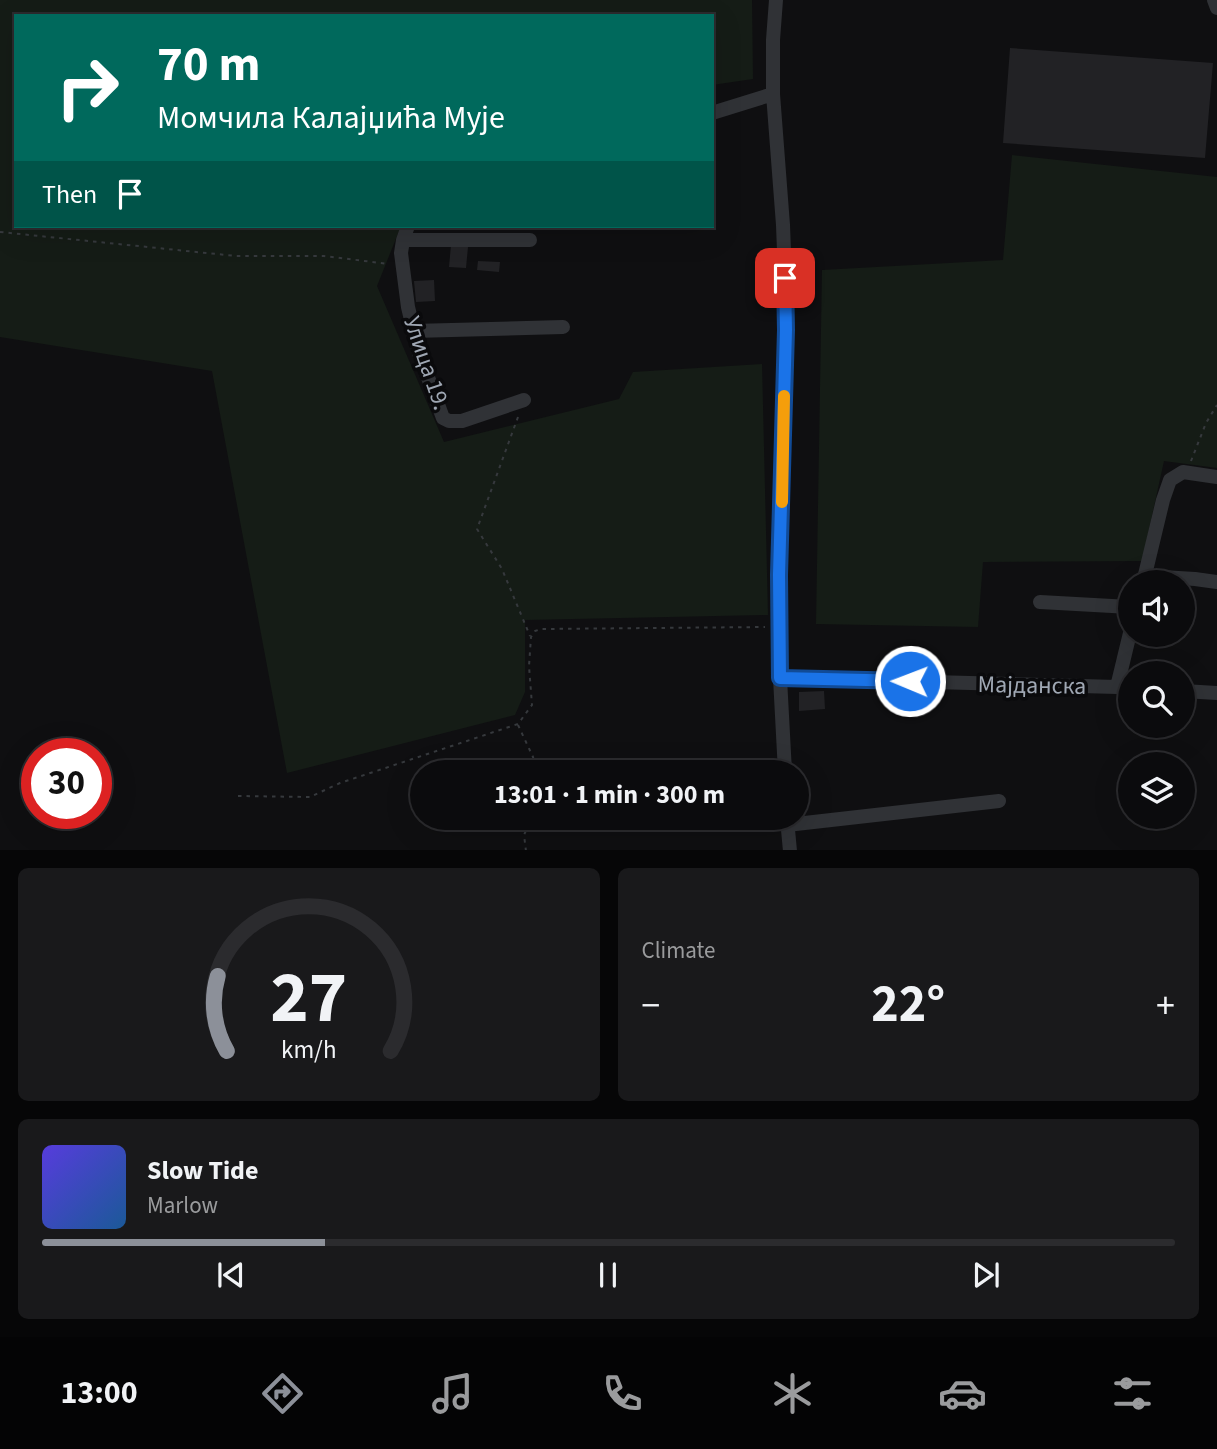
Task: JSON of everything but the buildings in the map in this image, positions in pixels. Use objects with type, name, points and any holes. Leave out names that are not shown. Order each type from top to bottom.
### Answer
[{"type":"street","points":[[776,0],[772,40],[786,330],[779,575],[784,760]]},
{"type":"street","points":[[1214,0],[1217,8]]},
{"type":"street","points":[[714,112],[774,94]]},
{"type":"street","points":[[406,233],[530,240]]},
{"type":"street","name":"Улица 19.","points":[[406,233],[401,253],[413,331],[443,418],[461,421],[524,400]]},
{"type":"street","points":[[413,331],[563,327]]},
{"type":"street","points":[[1146,570],[1170,480],[1183,472],[1217,477]]},
{"type":"street","points":[[1195,579],[1217,582]]},
{"type":"street","points":[[1040,602],[1118,606]]},
{"type":"street","name":"Мајданска","points":[[780,678],[1118,687]]},
{"type":"street","points":[[1195,692],[1217,693]]},
{"type":"street","points":[[809,819],[999,801]]},
{"type":"street","points":[[788,830],[790,850]]},
{"type":"path","points":[[0,232],[236,256],[324,256],[402,266]]},
{"type":"path","points":[[238,796],[310,797],[340,783],[518,724],[532,705],[529,666],[531,637],[502,569],[477,529],[524,400]]},
{"type":"path","points":[[1189,473],[1201,435],[1217,405]]},
{"type":"path","points":[[531,637],[535,631],[541,629],[779,627]]},
{"type":"path","points":[[518,724],[534,760]]},
{"type":"path","points":[[526,830],[524,835],[526,850]]},
{"type":"shaded area","points":[[0,0],[752,0],[753,79],[714,85],[714,14],[14,14],[14,228],[400,228],[377,286],[444,442],[619,399],[633,372],[762,364],[768,615],[525,620],[525,692],[515,715],[287,773],[212,371],[0,337]]},
{"type":"shaded area","points":[[1012,155],[1217,177],[1217,468],[1164,461],[1142,561],[983,562],[978,627],[816,624],[822,270],[1003,260]]},
{"type":"slow traffic","points":[[782,502],[784,396]]},
{"type":"route","points":[[785,278],[779,575],[780,678],[910,681]]}]
